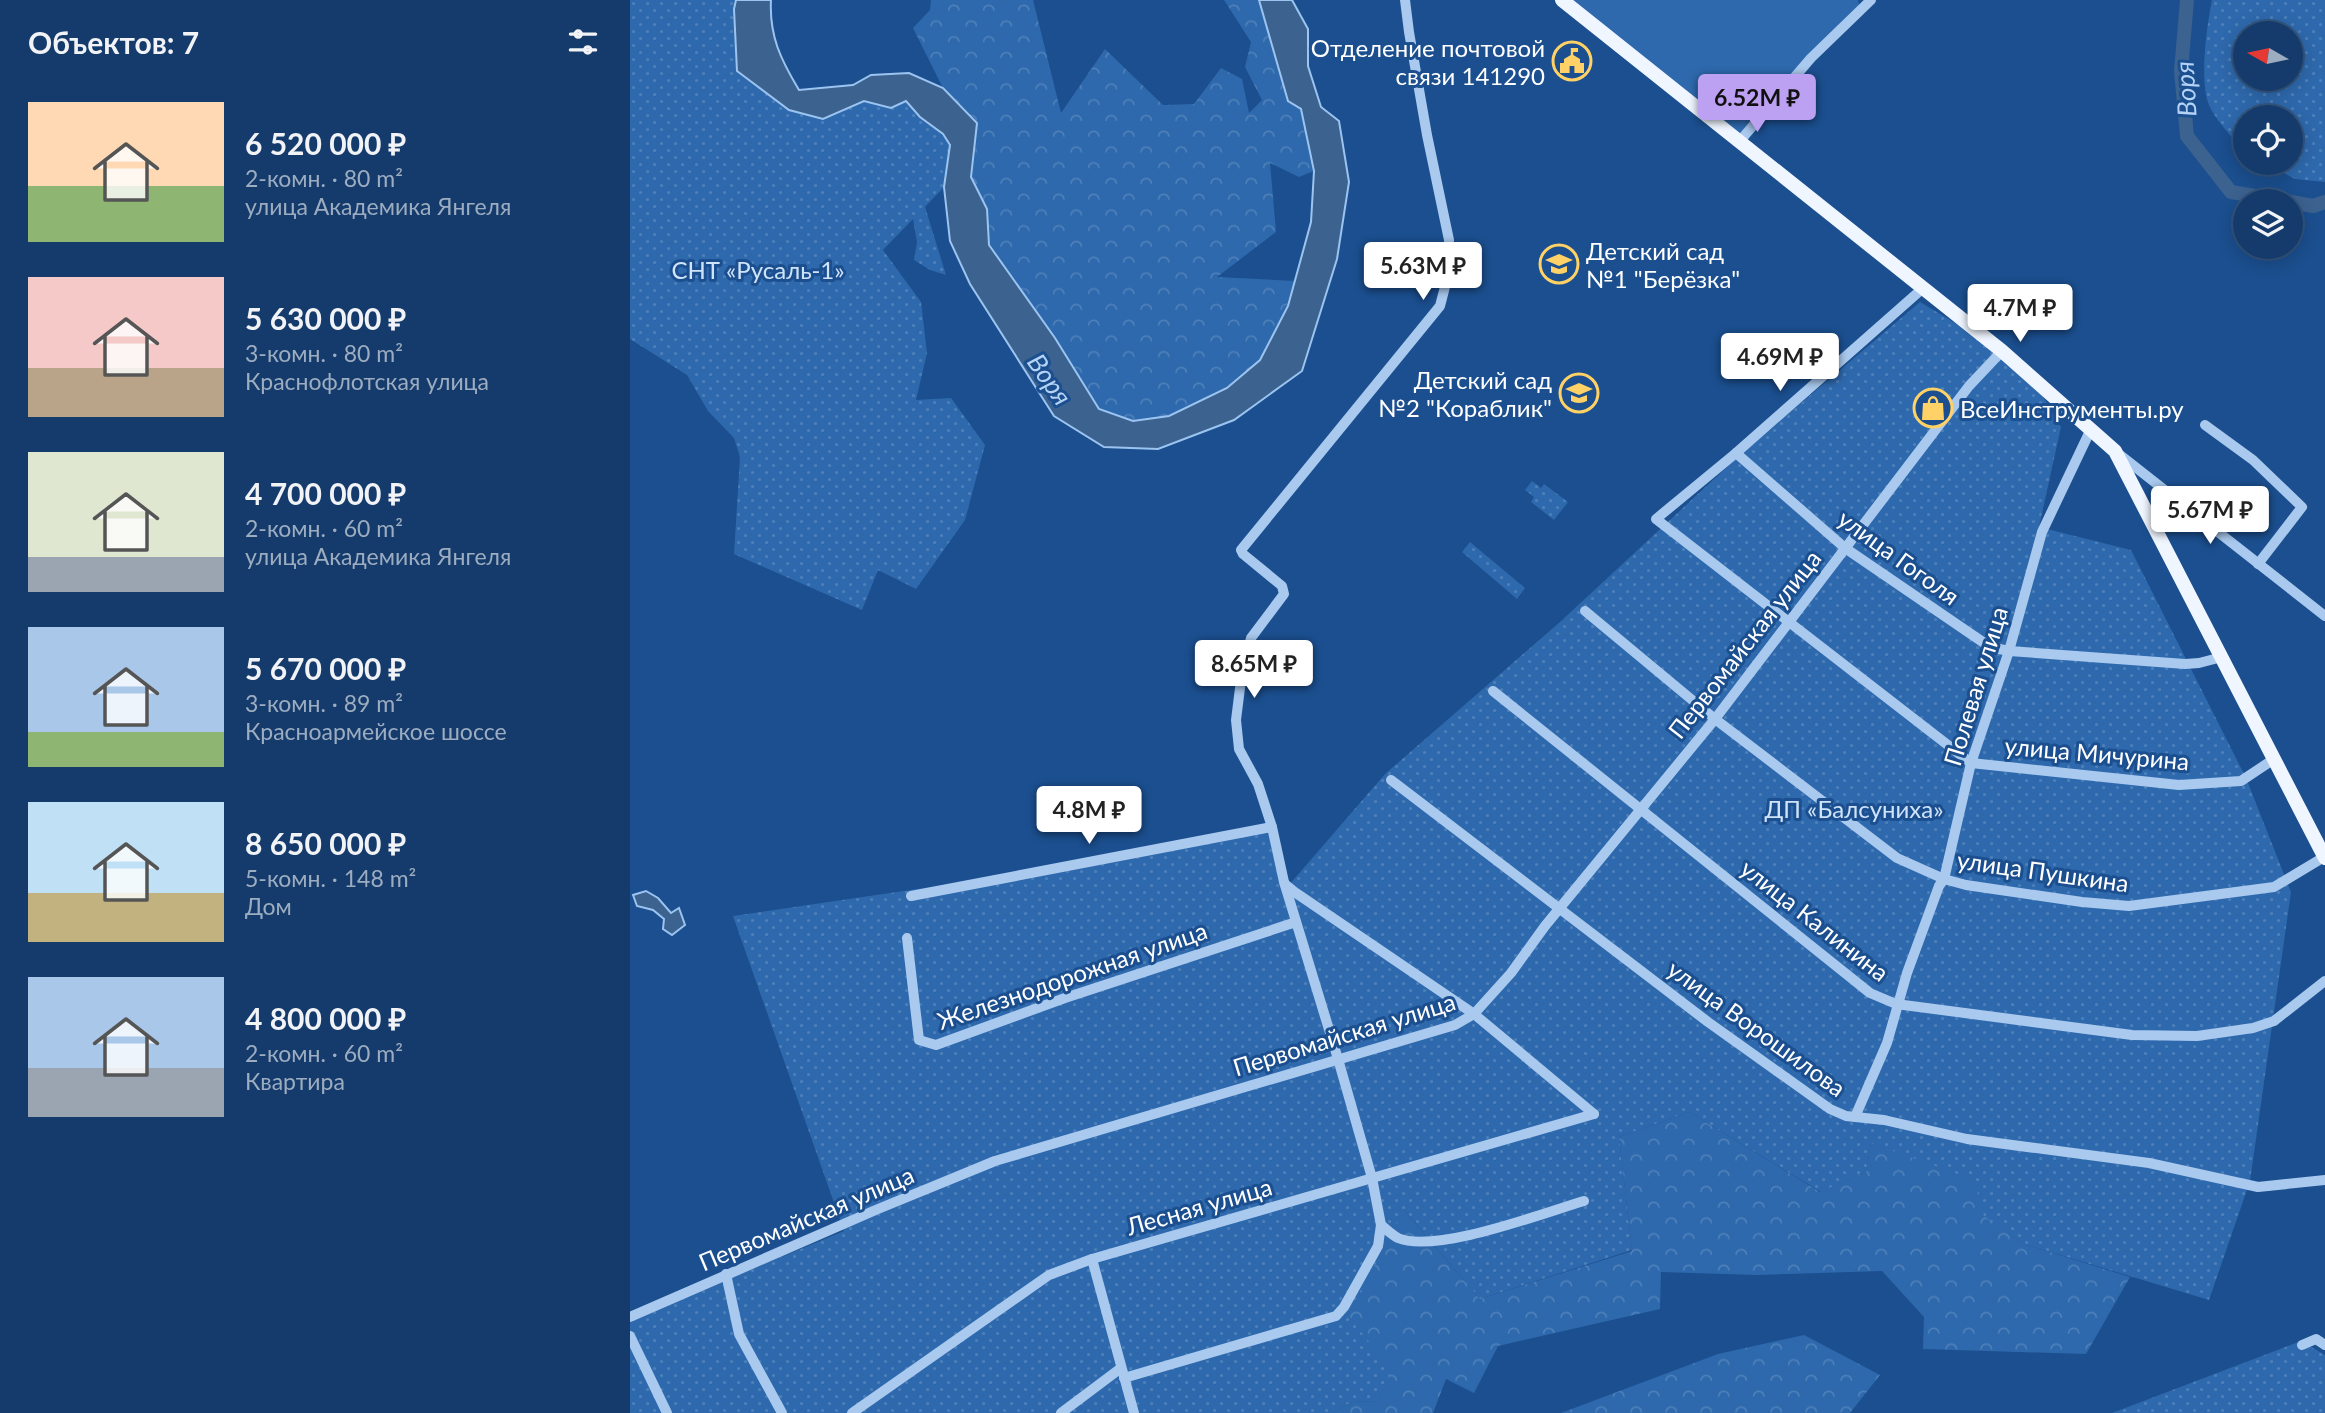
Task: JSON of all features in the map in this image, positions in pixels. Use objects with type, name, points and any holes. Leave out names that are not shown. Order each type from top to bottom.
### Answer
[{"type":"main road","points":[[1562,0],[2002,351],[2115,452],[2325,858]]},
{"type":"street","points":[[1061,1413],[1123,1373],[1336,1316],[1345,1307],[1378,1247],[1381,1224],[1372,1178],[1284,882],[1272,827],[1258,785],[1239,749],[1236,720],[1242,672],[1251,638],[1284,594],[1282,586],[1241,550],[1440,306],[1447,279],[1449,240],[1427,135],[1405,0]]},
{"type":"street","points":[[1739,142],[1859,4],[1871,0]]},
{"type":"street","points":[[1736,453],[1922,289]]},
{"type":"street","name":"Первомайская улица","points":[[630,1317],[995,1161],[1455,1025],[1474,1014],[1511,973],[1639,808],[1715,719],[1969,386],[2002,351]]},
{"type":"street","points":[[2205,425],[2253,460],[2302,507],[2258,564]]},
{"type":"street","name":"Полевая улица","points":[[1855,1117],[1887,1043],[1896,1004],[1939,886],[1944,879],[1972,763],[2009,651],[2042,532],[2091,429]]},
{"type":"street","points":[[2115,452],[2325,616]]},
{"type":"street","name":"улица Мичурина","points":[[1736,453],[1656,519],[1972,763],[2179,785],[2241,781],[2274,759]]},
{"type":"street","name":"улица Гоголя","points":[[1736,453],[1845,548],[1990,647],[2009,651],[2185,664],[2222,657]]},
{"type":"street","points":[[2143,506],[2146,493],[2150,489],[2160,488]]},
{"type":"street","name":"улица Пушкина","points":[[1586,611],[1715,719],[1897,859],[1944,879],[1966,885],[2082,902],[2129,906],[2274,887],[2325,858]]},
{"type":"street","name":"улица Калинина","points":[[1493,691],[1870,993],[1896,1004],[2132,1035],[2197,1035],[2253,1028],[2274,1021],[2325,981]]},
{"type":"street","name":"улица Ворошилова","points":[[1391,780],[1708,1022],[1830,1109],[1855,1117],[1884,1120],[1967,1139],[2149,1163],[2258,1187],[2325,1180]]},
{"type":"street","points":[[911,896],[1272,827]]},
{"type":"street","points":[[1284,882],[1296,893],[1474,1014]]},
{"type":"street","name":"Железнодорожная улица","points":[[907,939],[919,1040],[936,1045],[1065,998],[1296,922]]},
{"type":"street","name":"Лесная улица","points":[[852,1413],[1049,1275],[1092,1259],[1594,1114],[1474,1014]]},
{"type":"street","points":[[1381,1224],[1397,1238],[1421,1242],[1448,1240],[1584,1201]]},
{"type":"street","points":[[1092,1259],[1134,1413]]},
{"type":"street","points":[[726,1274],[739,1334],[782,1413]]},
{"type":"street","points":[[630,1336],[667,1413]]},
{"type":"street","points":[[2302,1345],[2316,1339],[2325,1345]]},
{"type":"green space","name":"СНТ «Русаль-1»","points":[[630,0],[736,0],[734,9],[737,71],[823,119],[864,101],[891,108],[906,101],[950,145],[944,187],[925,207],[946,275],[930,270],[914,260],[917,242],[913,219],[883,250],[921,302],[927,353],[916,400],[951,398],[985,445],[965,520],[916,589],[878,570],[862,610],[734,554],[740,457],[734,438],[708,411],[687,375],[630,339]]},
{"type":"green space","points":[[931,0],[1033,0],[1061,113],[1105,49],[1163,105],[1194,104],[1221,68],[1242,79],[1249,113],[1262,100],[1245,67],[1251,42],[1224,0],[1259,0],[1288,101],[1301,109],[1314,171],[1299,177],[1270,163],[1276,232],[1217,277],[1295,281],[1288,306],[1260,360],[1227,388],[1169,416],[1133,421],[1099,409],[1055,338],[989,245],[987,209],[971,177],[977,123],[943,88],[913,28],[930,10]]},
{"type":"green space","points":[[1562,0],[1858,0],[1860,9],[1739,142]]},
{"type":"green space","points":[[2212,0],[2325,0],[2325,182],[2295,179],[2288,175],[2303,175],[2303,105],[2233,105],[2233,138],[2209,105],[2205,82],[2205,53]]},
{"type":"green space","name":"ДП «Балсуниха»","points":[[1920,302],[2002,351],[2033,379],[2061,427],[2039,527],[2131,550],[2246,778],[2291,892],[2250,1181],[2209,1300],[2027,1245],[1871,1144],[1866,1172],[1821,1192],[1689,1112],[1619,1137],[1632,1250],[1480,1299],[1404,1210],[1392,1368],[1379,1402],[1353,1401],[1333,1413],[630,1413],[630,1320],[844,1231],[733,916],[1033,872],[1268,826],[1289,885],[1385,774],[1560,622],[1740,455]]},
{"type":"green space","points":[[1532,481],[1541,488],[1544,484],[1568,502],[1554,520],[1531,502],[1534,497],[1525,490]]},
{"type":"green space","points":[[1470,542],[1525,588],[1517,599],[1462,552]]},
{"type":"green space","points":[[1689,1112],[1820,1192],[1866,1172],[1871,1143],[1974,1180],[1984,1216],[2027,1245],[2130,1277],[2086,1354],[1923,1349],[1924,1317],[1882,1271],[1758,1275],[1661,1272],[1660,1309],[1498,1346],[1474,1393],[1446,1379],[1433,1413],[1333,1413],[1353,1401],[1379,1402],[1391,1369],[1349,1317],[1403,1209],[1480,1299],[1632,1251],[1619,1137]]},
{"type":"green space","points":[[1804,1335],[1880,1375],[1850,1413],[1561,1413],[1718,1354]]},
{"type":"green space","points":[[2301,1341],[2325,1355],[2325,1413],[2112,1413]]},
{"type":"water","points":[[736,0],[771,0],[774,36],[799,90],[853,85],[871,75],[909,73],[943,88],[977,123],[971,177],[987,209],[989,245],[1055,338],[1099,409],[1133,421],[1169,416],[1227,388],[1260,360],[1288,306],[1311,222],[1314,171],[1301,109],[1288,101],[1259,0],[1292,0],[1308,29],[1308,66],[1321,107],[1339,121],[1349,182],[1337,259],[1302,371],[1234,420],[1158,449],[1104,447],[1054,416],[970,284],[950,241],[944,187],[950,145],[943,134],[920,117],[906,101],[891,108],[864,101],[823,119],[789,110],[737,71],[734,9]]},
{"type":"water","points":[[646,891],[658,898],[671,913],[679,908],[685,925],[672,935],[663,929],[664,919],[653,910],[637,906],[633,895]]},
{"type":"waterway","name":"Воря","points":[[2187,0],[2181,71],[2187,136],[2233,192]]},
{"type":"waterway","name":"Воря","points":[[2303,204],[2313,206],[2325,202]]},
{"type":"place","name":"Отделение почтовой связи 141290","points":[[1572,61]]},
{"type":"place","name":"Детский сад №1 \"Берёзка\"","points":[[1559,264]]},
{"type":"place","name":"Детский сад №2 \"Кораблик\"","points":[[1579,393]]},
{"type":"place","name":"ВсеИнструменты.ру","points":[[1933,408]]}]
